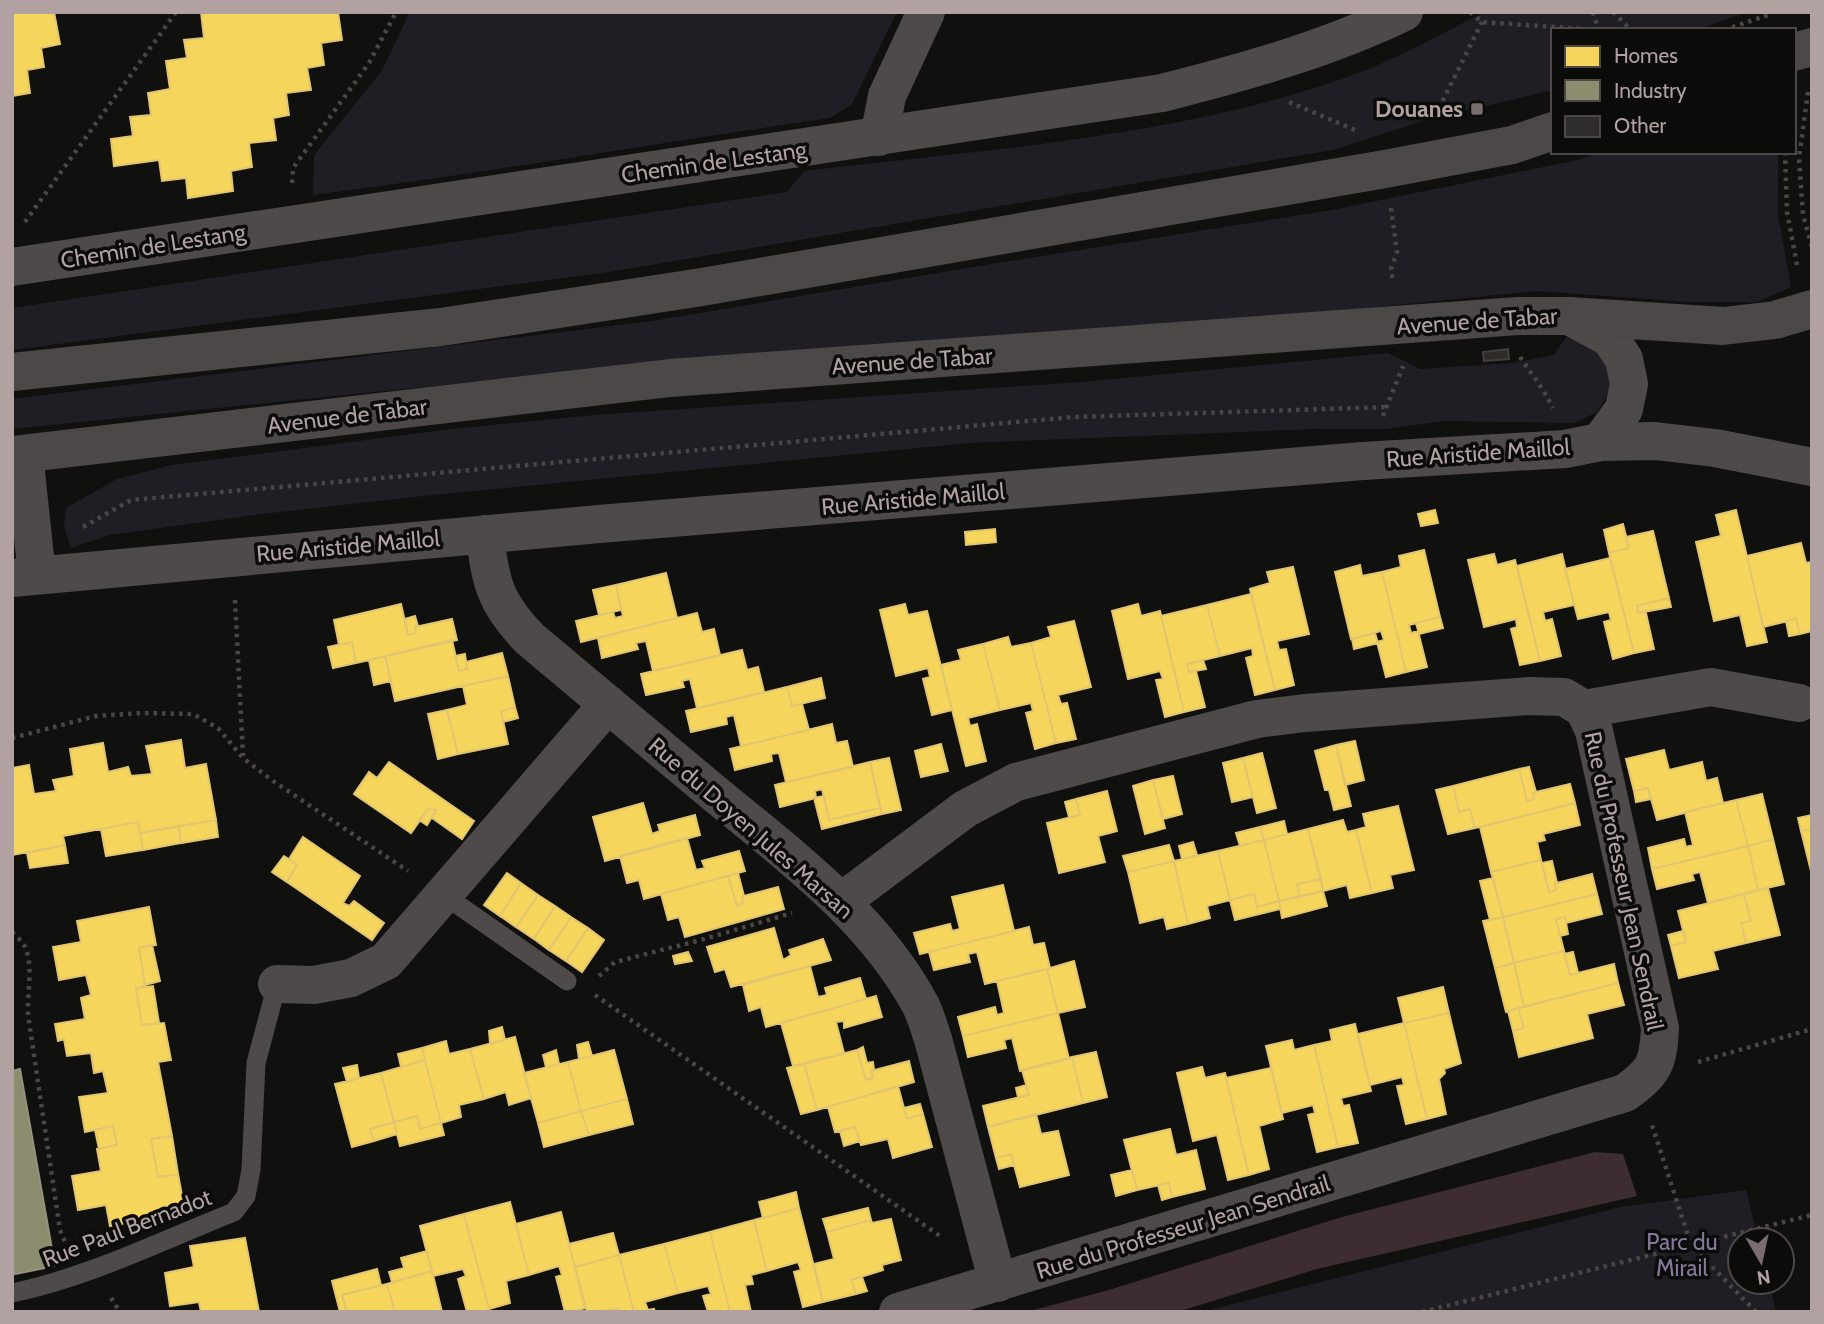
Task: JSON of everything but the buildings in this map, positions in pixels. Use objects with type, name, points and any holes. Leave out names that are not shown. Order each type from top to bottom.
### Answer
[{"type":"main road","points":[[12,372],[441,327],[702,287],[1385,169],[1512,145],[1551,132]]},
{"type":"main road","name":"Avenue de Tabar","points":[[18,454],[670,378],[1518,316],[1569,316],[1723,326],[1774,320],[1806,295]]},
{"type":"street","points":[[879,137],[887,96],[926,12]]},
{"type":"street","name":"Chemin de Lestang","points":[[12,267],[1162,93],[1251,71],[1367,30],[1404,12]]},
{"type":"street","points":[[1569,316],[1610,338],[1624,359],[1629,384],[1624,409],[1582,445]]},
{"type":"street","name":"Rue Aristide Maillol","points":[[25,576],[485,534],[1582,445],[1655,441],[1772,457],[1812,467]]},
{"type":"street","points":[[18,454],[31,525],[25,576]]},
{"type":"street","name":"Rue du Doyen Jules Marsan","points":[[485,534],[489,567],[498,598],[511,619],[530,639],[778,846],[841,902],[878,943],[921,1006],[933,1039],[998,1283]]},
{"type":"street","points":[[1584,709],[1711,687],[1799,703]]},
{"type":"street","name":"Rue du Professeur Jean Sendrail","points":[[841,902],[965,808],[1016,782],[1257,719],[1530,696],[1564,697],[1584,709],[1594,731],[1660,1028],[1659,1054],[1647,1077],[1625,1093],[898,1312]]},
{"type":"street","points":[[277,984],[314,985],[351,978],[386,961],[608,704]]},
{"type":"lane","points":[[443,895],[567,981]]},
{"type":"lane","name":"Rue Paul Bernadot","points":[[12,1293],[47,1286],[84,1273],[234,1212],[246,1196],[251,1170],[256,1063],[277,984]]},
{"type":"path","points":[[20,228],[176,12]]},
{"type":"path","points":[[296,224],[293,168],[369,63],[396,12]]},
{"type":"path","points":[[1470,12],[1482,22],[1582,28]]},
{"type":"path","points":[[1614,12],[1629,28]]},
{"type":"path","points":[[1730,28],[1772,14],[1782,28]]},
{"type":"path","points":[[1433,121],[1482,22]]},
{"type":"path","points":[[1251,71],[1284,100],[1357,131]]},
{"type":"path","points":[[1809,91],[1799,158],[1803,215],[1812,247]]},
{"type":"path","points":[[1786,154],[1787,212],[1806,295]]},
{"type":"path","points":[[1390,205],[1397,252],[1391,269],[1393,288]]},
{"type":"path","points":[[1363,461],[1388,407],[1407,356]]},
{"type":"path","points":[[1520,357],[1544,390],[1558,417],[1582,445]]},
{"type":"path","points":[[31,525],[64,537],[131,500],[1074,417],[1388,407]]},
{"type":"path","points":[[233,557],[243,758]]},
{"type":"path","points":[[12,738],[96,716],[193,714],[218,728],[243,758],[273,781],[443,895]]},
{"type":"path","points":[[586,989],[615,962],[797,911],[841,902]]},
{"type":"path","points":[[12,932],[24,945],[30,967],[27,988],[28,1015],[60,1230],[71,1255],[84,1273]]},
{"type":"path","points":[[567,981],[586,989],[949,1243]]},
{"type":"path","points":[[1659,1054],[1688,1065],[1812,1029]]},
{"type":"path","points":[[1625,1093],[1648,1113],[1691,1245],[1756,1312]]},
{"type":"path","points":[[1422,1312],[1812,1215]]},
{"type":"green space","points":[[410,12],[897,12],[852,104],[830,118],[313,195],[314,155],[381,72]]},
{"type":"green space","points":[[1485,12],[1747,12],[1703,28],[1551,28],[1551,90],[1426,120],[1333,150],[609,272],[12,350],[12,308],[787,192],[804,171],[1017,147],[1160,126],[1299,93],[1366,70]]},
{"type":"green space","points":[[1594,154],[1778,154],[1778,215],[1791,287],[1757,302],[1688,302],[1537,291],[1247,320],[659,363],[12,429],[12,399],[652,321],[1332,210],[1578,160]]},
{"type":"green space","points":[[1566,337],[1587,344],[1599,353],[1612,388],[1597,412],[1575,423],[1444,421],[1386,429],[1313,429],[970,443],[262,514],[110,535],[71,548],[64,526],[66,508],[117,479],[172,465],[452,429],[594,415],[1082,382],[1388,353],[1420,369],[1513,363],[1554,355]]},
{"type":"green space","name":"Parc du Mirail","points":[[1746,1190],[1755,1226],[1726,1226],[1726,1296],[1772,1296],[1776,1312],[1201,1312],[1621,1207]]},
{"type":"shaded area","points":[[1595,1152],[1623,1154],[1637,1196],[1317,1269],[1177,1312],[1026,1312],[1109,1290],[1342,1217]]},
{"type":"place","name":"Douanes","points":[[1477,109]]}]
